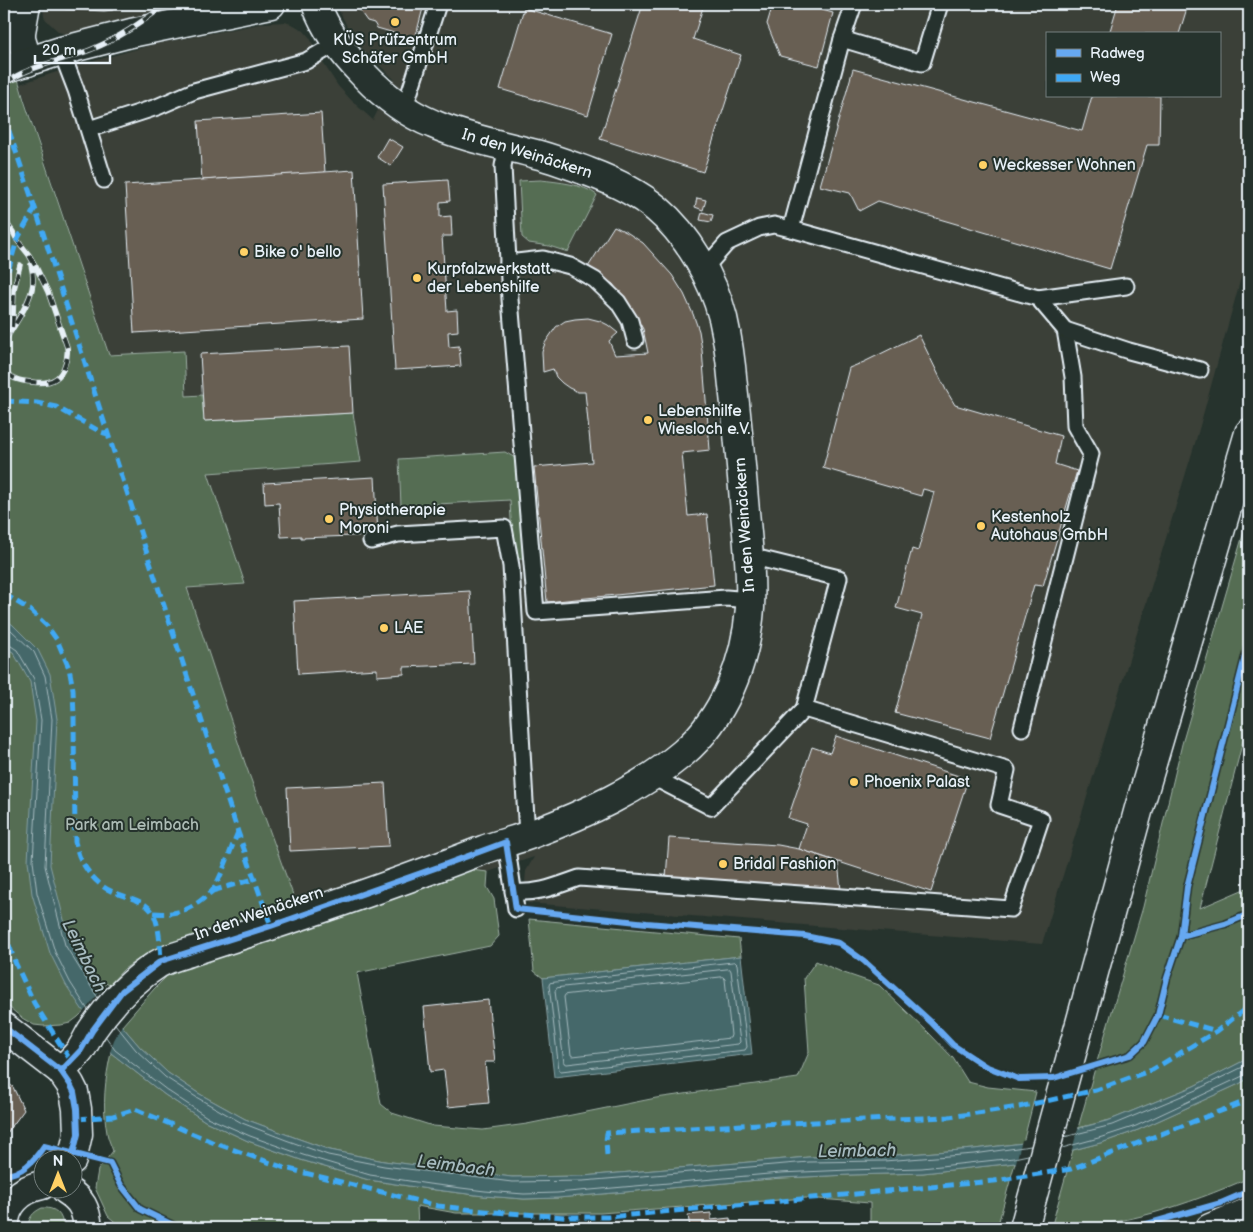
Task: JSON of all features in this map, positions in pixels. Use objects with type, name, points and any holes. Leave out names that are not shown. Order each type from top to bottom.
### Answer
[{"type":"street","points":[[26,4],[16,65],[61,51],[165,25],[271,4]]},
{"type":"street","name":"In den Weinäckern","points":[[61,1071],[81,1050],[92,1031],[122,991],[161,961],[441,866],[577,816],[616,798],[651,776],[685,751],[705,729],[723,703],[743,653],[748,628],[750,556],[731,363],[723,316],[713,288],[689,245],[658,209],[621,185],[551,158],[459,134],[430,123],[404,110],[371,83],[353,64],[337,43],[316,4]]},
{"type":"street","points":[[1024,1228],[1139,808],[1249,433]]},
{"type":"street","points":[[4,1027],[61,1071],[70,1084],[74,1092],[77,1109],[78,1134],[74,1150]]},
{"type":"street","points":[[5,1216],[13,1201],[21,1193],[32,1188]]},
{"type":"street","points":[[78,1200],[87,1216],[88,1228]]},
{"type":"street","points":[[1218,1227],[1249,1212]]},
{"type":"lane","points":[[404,110],[438,4]]},
{"type":"lane","points":[[791,229],[842,40],[854,4]]},
{"type":"lane","points":[[842,40],[922,63],[940,4]]},
{"type":"lane","points":[[88,129],[157,107],[194,91],[306,61],[337,43]]},
{"type":"lane","points":[[61,51],[76,90],[104,180]]},
{"type":"lane","points":[[506,146],[503,166],[510,299],[536,612],[726,598],[750,600]]},
{"type":"lane","points":[[704,270],[727,243],[760,228],[774,225],[1038,298],[1126,286]]},
{"type":"lane","points":[[508,263],[543,259],[570,266],[595,280],[618,302],[630,321],[636,340]]},
{"type":"lane","points":[[1022,728],[1091,454],[1075,426],[1073,377],[1065,330],[1038,298]]},
{"type":"lane","points":[[1065,330],[1200,370]]},
{"type":"lane","points":[[371,541],[398,534],[504,528],[511,566],[517,838],[513,892],[516,909]]},
{"type":"lane","points":[[651,776],[711,807],[804,709],[839,578],[750,556]]},
{"type":"lane","points":[[513,892],[526,893],[548,890],[580,878],[1011,909],[1041,819],[999,805],[1007,770],[804,709]]},
{"type":"shaded area","points":[[43,4],[160,4],[148,13],[141,15],[142,20],[67,35],[59,32],[44,17]]},
{"type":"shaded area","points":[[160,4],[178,4],[167,11]]},
{"type":"shaded area","points":[[336,4],[1249,4],[1249,249],[1196,440],[1042,944],[528,903],[525,883],[526,871],[534,857],[488,872],[462,870],[304,925],[245,763],[187,588],[245,583],[168,352],[109,355],[20,84],[75,66],[155,44],[264,23],[285,22],[304,31],[338,86],[373,120],[394,79],[365,52],[350,33]]},
{"type":"green space","name":"Park am Leimbach","points":[[18,79],[109,355],[184,351],[186,396],[202,395],[204,421],[353,413],[361,462],[208,473],[245,584],[187,588],[245,763],[304,925],[462,869],[488,872],[487,887],[494,899],[499,936],[490,946],[357,973],[381,1104],[392,1113],[433,1126],[483,1130],[527,1124],[656,1098],[798,1078],[809,1052],[804,978],[816,961],[879,985],[953,1058],[968,1082],[988,1087],[1036,1092],[1023,1143],[884,1156],[809,1157],[583,1176],[512,1177],[384,1161],[330,1150],[245,1119],[198,1093],[168,1073],[140,1047],[122,1026],[176,967],[149,952],[124,969],[109,985],[106,983],[87,1008],[70,1023],[34,1025],[4,1003],[4,85]]},
{"type":"green space","points":[[541,180],[578,186],[597,195],[568,252],[549,246],[529,243],[522,237],[519,181]]},
{"type":"green space","points":[[505,452],[517,459],[525,559],[513,559],[510,500],[401,506],[399,459]]},
{"type":"green space","points":[[1249,514],[1249,717],[1200,908],[1249,887],[1249,1058],[1194,1086],[1110,1120],[1078,1128],[1143,907],[1182,744]]},
{"type":"green space","points":[[529,919],[739,939],[741,956],[543,978],[534,971]]},
{"type":"green space","points":[[111,1053],[165,1095],[205,1121],[248,1141],[301,1160],[369,1180],[484,1196],[524,1199],[558,1198],[781,1178],[923,1173],[1015,1163],[997,1228],[870,1228],[870,1203],[806,1198],[600,1213],[456,1213],[417,1206],[418,1228],[126,1228],[120,1226],[108,1216],[95,1188],[98,1170],[113,1151],[107,1135],[104,1103]]},
{"type":"green space","points":[[1249,1078],[1249,1178],[1202,1197],[1153,1213],[1102,1224],[1051,1228],[1073,1150],[1138,1130]]},
{"type":"green space","points":[[42,1208],[57,1212],[62,1219],[63,1228],[28,1228],[32,1216]]},
{"type":"water","points":[[4,618],[38,650],[50,674],[57,719],[50,865],[70,943],[122,1026],[140,1047],[168,1073],[198,1093],[245,1119],[288,1135],[330,1150],[384,1161],[512,1177],[583,1176],[809,1157],[884,1156],[1023,1143],[1110,1120],[1194,1086],[1249,1058],[1249,1078],[1138,1130],[1104,1142],[1015,1163],[923,1173],[781,1178],[558,1198],[524,1199],[484,1196],[369,1180],[301,1160],[248,1141],[205,1121],[165,1095],[111,1053],[66,985],[50,953],[32,894],[28,861],[36,721],[30,682],[13,652],[4,647]]},
{"type":"water","points":[[741,956],[752,1054],[554,1077],[543,978]]},
{"type":"pier","points":[[101,990],[123,1023],[109,1055],[81,1014]]},
{"type":"pier","points":[[1079,1125],[1071,1153],[1015,1166],[1022,1140]]},
{"type":"building","points":[[61,4],[126,4],[112,6],[113,10],[104,11],[66,9],[59,6]]},
{"type":"building","name":"KÜS Prüfzentrum Schäfer GmbH","points":[[358,4],[424,4],[416,35],[406,39],[377,28],[374,23],[367,21],[357,7]]},
{"type":"building","points":[[643,4],[704,4],[693,39],[741,55],[703,172],[600,139]]},
{"type":"building","points":[[773,4],[800,4],[833,13],[819,66],[780,56],[767,24]]},
{"type":"building","points":[[1118,4],[1172,4],[1187,8],[1180,32],[1110,32]]},
{"type":"building","points":[[524,8],[612,34],[588,115],[500,89]]},
{"type":"building","name":"Weckesser Wohnen","points":[[853,69],[1082,131],[1091,98],[1160,98],[1159,145],[1147,145],[1110,269],[878,201],[859,211],[850,193],[820,186]]},
{"type":"building","points":[[321,113],[325,173],[202,180],[198,121]]},
{"type":"building","points":[[388,138],[403,147],[391,166],[377,157]]},
{"type":"building","name":"Bike o' bello","points":[[354,170],[363,319],[134,333],[125,185]]},
{"type":"building","name":"Kurpfalzwerkstatt der Lebenshilfe","points":[[448,180],[450,201],[440,202],[440,217],[451,216],[452,236],[442,236],[447,311],[457,310],[458,331],[448,332],[449,347],[459,346],[461,366],[395,370],[383,184]]},
{"type":"building","points":[[697,198],[706,200],[703,210],[695,207]]},
{"type":"building","points":[[702,212],[713,215],[711,222],[700,220]]},
{"type":"building","name":"Lebenshilfe Wiesloch e.V.","points":[[614,226],[643,243],[672,275],[684,294],[699,331],[710,450],[682,453],[688,516],[707,514],[714,585],[547,602],[534,467],[592,462],[585,392],[578,392],[562,383],[556,377],[553,369],[543,372],[542,352],[545,343],[556,327],[565,321],[588,318],[608,325],[618,333],[609,341],[615,355],[648,353],[643,329],[634,313],[613,284],[588,267]]},
{"type":"building","points":[[919,335],[955,405],[1061,436],[1055,464],[1077,471],[1043,586],[1034,585],[990,738],[895,713],[922,615],[896,608],[912,549],[918,551],[934,492],[923,489],[921,496],[823,468],[849,368]]},
{"type":"building","points":[[349,346],[353,413],[204,421],[200,354]]},
{"type":"building","name":"Physiotherapie Moroni","points":[[375,477],[378,535],[281,537],[279,503],[265,504],[264,483]]},
{"type":"building","name":"LAE","points":[[470,591],[474,664],[404,667],[404,674],[377,676],[377,669],[298,674],[294,601]]},
{"type":"building","points":[[836,736],[968,779],[931,892],[799,849],[807,824],[788,818],[812,747],[830,753]]},
{"type":"building","points":[[385,783],[389,846],[290,851],[287,788]]},
{"type":"building","points":[[669,838],[778,845],[799,849],[838,862],[841,890],[666,878]]},
{"type":"building","points":[[488,1000],[495,1062],[485,1062],[489,1103],[448,1107],[444,1070],[430,1072],[424,1007]]},
{"type":"building","points":[[4,1080],[13,1087],[24,1110],[4,1137]]},
{"type":"building","points":[[711,1213],[711,1220],[730,1218],[731,1228],[690,1228],[688,1215]]},
{"type":"railway","points":[[4,84],[34,68],[90,50],[110,41],[139,24],[166,4]]},
{"type":"railway","points":[[4,220],[36,267],[48,292],[67,347],[66,362],[62,372],[51,381],[37,383],[20,380],[10,376],[4,370]]},
{"type":"railway","points":[[12,327],[14,289],[20,265]]},
{"type":"railway","points":[[4,342],[20,317],[30,296],[33,286],[31,265]]},
{"type":"marked path","points":[[4,116],[238,832],[271,926]]},
{"type":"marked path","points":[[4,285],[17,240],[35,208]]},
{"type":"marked path","points":[[4,401],[37,403],[56,407],[108,434]]},
{"type":"marked path","points":[[4,594],[30,610],[47,626],[57,640],[69,668],[73,689],[75,842],[80,858],[90,874],[102,886],[141,902],[151,910],[157,926],[161,961]]},
{"type":"marked path","points":[[154,913],[175,913],[187,909],[211,892],[220,876],[238,832]]},
{"type":"marked path","points":[[212,891],[254,879]]},
{"type":"marked path","points":[[4,931],[15,962],[34,1003],[71,1061]]},
{"type":"marked path","points":[[607,1155],[607,1133],[759,1124],[949,1117],[1019,1107],[1096,1090],[1152,1070],[1217,1031],[1249,1006]]},
{"type":"marked path","points":[[1158,1015],[1217,1031]]},
{"type":"marked path","points":[[77,1119],[113,1116],[135,1109],[212,1142],[285,1168],[438,1206],[566,1217],[609,1217],[994,1181],[1071,1169],[1249,1100]]},
{"type":"cycle path","points":[[61,1071],[81,1050],[92,1031],[122,991],[161,961],[271,926],[506,842],[516,909],[647,923],[805,936],[839,943],[864,961],[931,1022],[953,1045],[985,1066],[1019,1079],[1054,1078],[1130,1055],[1144,1042],[1158,1015],[1167,978],[1181,936],[1187,887],[1249,641]]},
{"type":"cycle path","points":[[1181,936],[1225,924],[1249,914]]},
{"type":"cycle path","points":[[4,1027],[61,1071],[70,1084],[74,1092],[77,1109],[78,1134],[74,1150]]},
{"type":"cycle path","points":[[4,1175],[16,1172],[27,1166],[44,1146],[110,1163],[121,1185],[140,1209],[179,1228]]},
{"type":"cycle path","points":[[1133,1228],[1221,1203],[1249,1191]]},
{"type":"place","name":"KÜS Prüfzentrum Schäfer GmbH","points":[[395,22]]},
{"type":"place","name":"Weckesser Wohnen","points":[[983,165]]},
{"type":"place","name":"Bike o' bello","points":[[244,252]]},
{"type":"place","name":"Kurpfalzwerkstatt der Lebenshilfe","points":[[417,278]]},
{"type":"place","name":"Lebenshilfe Wiesloch e.V.","points":[[648,420]]},
{"type":"place","name":"Physiotherapie Moroni","points":[[329,519]]},
{"type":"place","name":"Kestenholz Autohaus GmbH","points":[[981,526]]},
{"type":"place","name":"LAE","points":[[384,628]]},
{"type":"place","name":"Phoenix Palast","points":[[854,782]]},
{"type":"place","name":"Bridal Fashion","points":[[723,864]]},
{"type":"water label","name":"Leimbach","points":[[84,956]]},
{"type":"water label","name":"Leimbach","points":[[857,1151]]},
{"type":"water label","name":"Leimbach","points":[[456,1166]]}]
